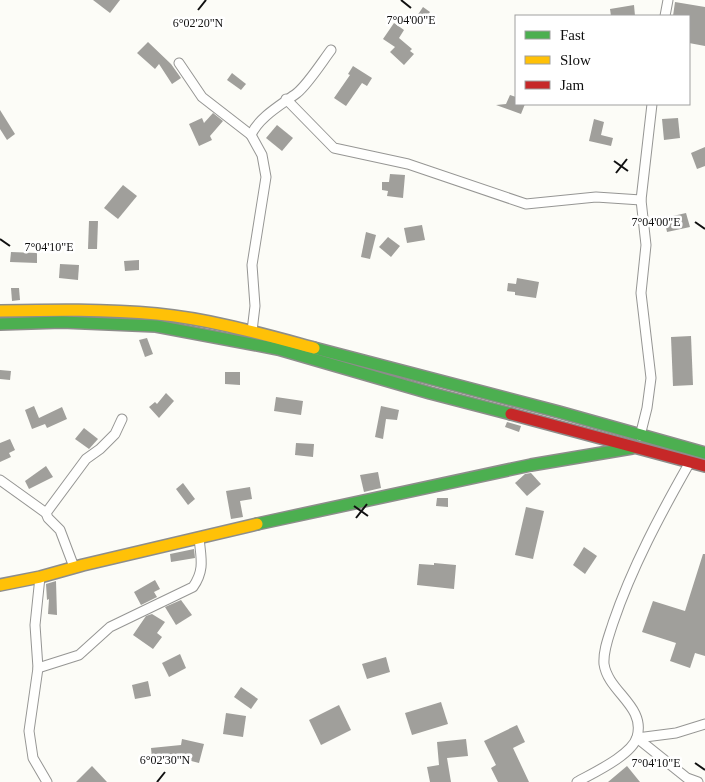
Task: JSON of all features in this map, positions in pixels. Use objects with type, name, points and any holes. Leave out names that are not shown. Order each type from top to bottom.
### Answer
[{"type":"main road","points":[[0,312],[99,310],[158,314],[201,320],[252,331],[280,340],[521,402],[705,466]]},
{"type":"main road","points":[[0,324],[98,322],[156,326],[198,333],[278,349],[430,393],[518,416],[638,442],[705,453]]},
{"type":"main road","points":[[518,416],[521,402]]},
{"type":"main road","points":[[0,585],[365,500],[638,442]]},
{"type":"street","points":[[665,15],[668,0]]},
{"type":"street","points":[[251,135],[255,126],[286,99],[298,92],[331,50]]},
{"type":"street","points":[[179,63],[202,97],[251,135],[262,155],[266,177],[252,265],[255,306],[252,331]]},
{"type":"street","points":[[286,99],[334,148],[408,164],[526,204],[596,197],[641,200]]},
{"type":"street","points":[[638,442],[647,408],[651,378],[641,293],[646,246],[641,200],[652,105]]},
{"type":"street","points":[[46,513],[86,459],[100,449],[115,434],[122,419]]},
{"type":"street","points":[[577,782],[628,751],[637,738],[638,718],[607,676],[604,663],[606,644],[632,576],[654,529],[690,462]]},
{"type":"street","points":[[0,480],[46,513],[48,518],[60,530],[74,567]]},
{"type":"street","points":[[38,668],[79,655],[110,627],[193,587],[200,578],[202,568],[199,538]]},
{"type":"street","points":[[40,577],[35,625],[38,668],[29,731],[32,758],[46,782]]},
{"type":"street","points":[[637,738],[676,733],[705,724]]},
{"type":"street","points":[[637,738],[687,778],[698,782]]},
{"type":"building","points":[[93,0],[120,0],[110,13]]},
{"type":"building","points":[[675,2],[705,7],[705,46],[690,43],[690,15],[673,15]]},
{"type":"building","points":[[634,5],[635,15],[611,15],[610,9]]},
{"type":"building","points":[[423,7],[430,12],[422,24],[415,19]]},
{"type":"building","points":[[394,23],[404,30],[399,38],[412,49],[410,51],[414,54],[404,65],[390,52],[395,47],[383,39]]},
{"type":"building","points":[[148,42],[171,64],[181,78],[172,84],[159,64],[155,69],[137,53]]},
{"type":"building","points":[[353,66],[372,78],[367,86],[362,83],[346,106],[334,98],[350,75],[348,74]]},
{"type":"building","points":[[232,73],[246,84],[241,90],[227,80]]},
{"type":"building","points":[[510,95],[515,97],[515,105],[525,105],[521,114],[496,105],[506,104]]},
{"type":"building","points":[[0,110],[15,134],[7,140],[0,129]]},
{"type":"building","points":[[213,113],[223,121],[210,136],[212,140],[199,146],[189,124],[202,118],[204,123]]},
{"type":"building","points":[[678,118],[680,138],[664,140],[662,119]]},
{"type":"building","points":[[594,119],[604,122],[601,135],[613,138],[611,146],[589,141]]},
{"type":"building","points":[[277,125],[293,138],[282,151],[266,138]]},
{"type":"building","points":[[705,147],[705,166],[697,169],[691,153]]},
{"type":"building","points":[[390,174],[405,175],[403,198],[387,196],[388,191],[382,190],[382,182],[389,182]]},
{"type":"building","points":[[123,185],[137,196],[118,219],[104,208]]},
{"type":"building","points":[[686,213],[690,227],[667,232],[664,218]]},
{"type":"building","points":[[89,221],[98,221],[97,249],[88,249]]},
{"type":"building","points":[[422,225],[425,240],[407,243],[404,228]]},
{"type":"building","points":[[366,232],[376,235],[370,259],[361,257]]},
{"type":"building","points":[[388,237],[400,246],[391,257],[379,247]]},
{"type":"building","points":[[11,252],[37,253],[37,263],[10,262]]},
{"type":"building","points":[[139,260],[139,270],[125,271],[124,261]]},
{"type":"building","points":[[60,264],[79,265],[78,280],[59,278]]},
{"type":"building","points":[[517,278],[539,282],[536,298],[515,295],[515,292],[507,291],[508,283],[516,284]]},
{"type":"building","points":[[11,288],[19,288],[20,300],[12,301]]},
{"type":"building","points":[[691,336],[693,385],[673,386],[671,337]]},
{"type":"building","points":[[147,338],[153,354],[145,357],[139,340]]},
{"type":"building","points":[[0,370],[11,371],[10,380],[0,379]]},
{"type":"building","points":[[225,372],[240,372],[240,385],[225,384]]},
{"type":"building","points":[[166,393],[174,401],[159,418],[149,407],[155,402],[157,404]]},
{"type":"building","points":[[276,397],[303,401],[301,415],[274,411]]},
{"type":"building","points":[[34,406],[39,418],[62,407],[67,419],[47,428],[45,424],[32,429],[25,410]]},
{"type":"building","points":[[381,406],[399,410],[397,420],[386,419],[383,439],[375,437]]},
{"type":"building","points":[[507,422],[521,426],[519,432],[505,427]]},
{"type":"building","points":[[84,428],[98,439],[89,449],[75,439]]},
{"type":"building","points":[[10,439],[15,450],[9,453],[11,457],[0,462],[0,443]]},
{"type":"building","points":[[296,443],[314,444],[313,457],[295,455]]},
{"type":"building","points":[[46,466],[53,477],[29,489],[25,481]]},
{"type":"building","points":[[378,472],[381,488],[364,492],[360,475]]},
{"type":"building","points":[[531,473],[541,484],[527,496],[515,483],[525,474]]},
{"type":"building","points":[[183,483],[195,499],[188,505],[176,489]]},
{"type":"building","points":[[250,487],[252,499],[240,501],[243,517],[231,519],[226,491]]},
{"type":"building","points":[[437,498],[448,498],[448,507],[436,506]]},
{"type":"building","points":[[526,507],[544,511],[533,559],[515,555]]},
{"type":"building","points":[[584,547],[597,556],[585,574],[573,565]]},
{"type":"building","points":[[194,549],[195,558],[171,562],[170,554]]},
{"type":"building","points":[[703,554],[705,554],[705,656],[695,653],[690,668],[670,661],[676,643],[642,632],[653,601],[685,611]]},
{"type":"building","points":[[434,563],[456,565],[454,589],[417,585],[419,564],[434,565]]},
{"type":"building","points":[[155,580],[160,589],[154,592],[157,597],[141,605],[134,592]]},
{"type":"building","points":[[56,581],[57,615],[48,614],[49,599],[47,600],[46,584]]},
{"type":"building","points":[[181,600],[192,615],[176,625],[165,607]]},
{"type":"building","points":[[152,614],[165,622],[157,633],[162,637],[153,649],[133,635],[146,616]]},
{"type":"building","points":[[180,654],[186,668],[169,677],[162,663]]},
{"type":"building","points":[[386,657],[390,672],[367,679],[362,664]]},
{"type":"building","points":[[148,681],[151,696],[135,699],[132,685]]},
{"type":"building","points":[[241,687],[258,699],[251,709],[234,697]]},
{"type":"building","points":[[441,702],[448,724],[412,735],[405,713]]},
{"type":"building","points":[[339,705],[351,730],[321,745],[309,720]]},
{"type":"building","points":[[226,713],[246,716],[243,737],[223,734]]},
{"type":"building","points":[[517,725],[525,742],[513,748],[529,782],[498,782],[491,768],[496,765],[484,741]]},
{"type":"building","points":[[182,739],[204,744],[199,763],[176,757],[152,759],[151,748],[181,745]]},
{"type":"building","points":[[466,739],[468,756],[447,758],[451,782],[430,782],[427,767],[439,765],[437,742]]},
{"type":"building","points":[[92,766],[107,782],[76,782]]},
{"type":"building","points":[[627,766],[640,782],[608,782]]},
{"type":"traffic: fast","points":[[0,324],[62,322],[156,326],[278,349],[430,393],[511,414]]},
{"type":"traffic: fast","points":[[314,348],[559,412],[705,453]]},
{"type":"traffic: fast","points":[[257,524],[531,465],[632,448]]},
{"type":"traffic: slow","points":[[0,311],[137,312],[177,316],[236,328],[314,348]]},
{"type":"traffic: slow","points":[[0,585],[257,524]]},
{"type":"traffic: jam","points":[[511,414],[705,466]]}]
